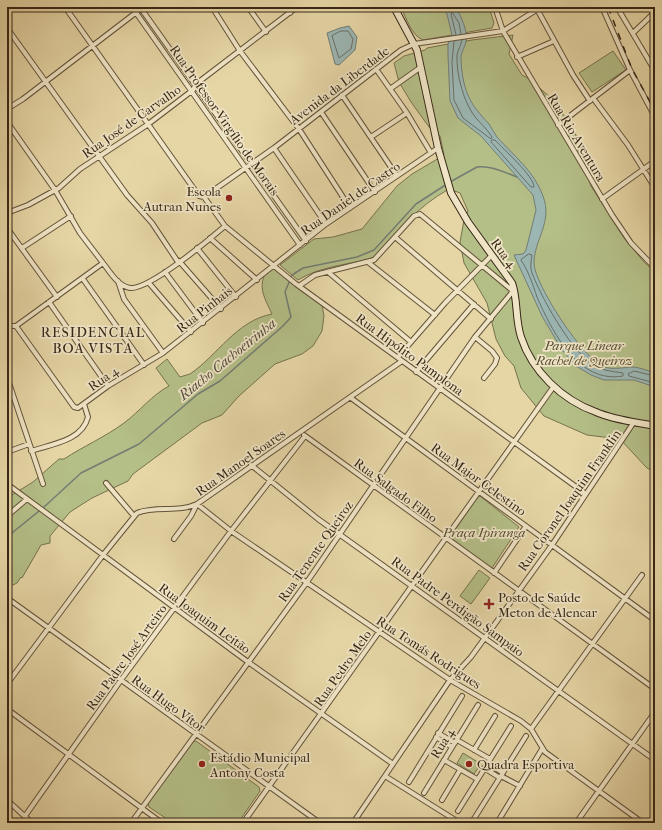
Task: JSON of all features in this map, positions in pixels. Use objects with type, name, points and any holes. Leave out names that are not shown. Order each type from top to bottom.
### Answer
[{"type":"main road","name":"Rua 4","points":[[394,7],[414,44],[421,67],[438,148],[451,193],[468,222],[507,275],[514,290],[518,327],[524,346],[535,366],[554,386],[574,402],[594,412],[655,426]]},
{"type":"street","name":"Rua Hipólito Pamplona","points":[[65,7],[147,125],[200,196],[204,197],[225,226],[282,271],[297,285],[586,494]]},
{"type":"street","name":"Rua Professor Virgílio de Morais","points":[[132,7],[162,50],[193,90],[300,245]]},
{"type":"street","points":[[7,109],[137,13],[140,7]]},
{"type":"street","name":"Rua Professor Virgílio de Morais","points":[[140,7],[306,241]]},
{"type":"street","points":[[212,7],[240,51],[299,129],[350,208]]},
{"type":"street","points":[[248,7],[266,32]]},
{"type":"street","points":[[286,7],[290,13]]},
{"type":"street","name":"Rua José de Carvalho","points":[[7,212],[28,205],[55,190],[100,155],[147,125],[193,90],[196,84],[297,7]]},
{"type":"street","name":"Rua Rio Aventura","points":[[495,7],[503,31],[517,57],[602,199],[631,243],[655,268]]},
{"type":"street","points":[[530,7],[537,9],[554,41],[591,100],[628,145],[642,165],[655,188]]},
{"type":"street","points":[[602,7],[630,70],[655,118]]},
{"type":"street","points":[[617,7],[655,71]]},
{"type":"street","points":[[503,31],[537,9]]},
{"type":"street","points":[[633,33],[655,12]]},
{"type":"street","points":[[7,28],[100,155],[127,195],[152,223],[179,261],[221,309]]},
{"type":"street","name":"Avenida da Liberdade","points":[[204,197],[274,148],[401,50],[414,44],[503,31]]},
{"type":"street","points":[[517,57],[554,41]]},
{"type":"street","points":[[162,50],[167,46]]},
{"type":"street","points":[[390,89],[421,67]]},
{"type":"street","points":[[376,70],[407,113],[431,153]]},
{"type":"street","points":[[558,125],[630,70]]},
{"type":"street","points":[[342,95],[397,176]]},
{"type":"street","points":[[321,112],[375,192]]},
{"type":"street","points":[[371,137],[407,113]]},
{"type":"street","points":[[7,122],[55,190],[80,233],[118,281],[130,288],[149,283],[225,226]]},
{"type":"street","points":[[222,132],[227,128]]},
{"type":"street","points":[[274,148],[326,224]]},
{"type":"street","name":"Rua Daniel de Castro","points":[[273,265],[306,241],[326,224],[438,148]]},
{"type":"street","points":[[602,199],[655,161]]},
{"type":"street","name":"Rua 4","points":[[395,237],[414,216],[421,215],[514,290]]},
{"type":"street","points":[[22,248],[71,216]]},
{"type":"street","points":[[7,228],[57,297]]},
{"type":"street","points":[[297,285],[311,276],[368,263],[378,258],[395,237],[491,319]]},
{"type":"street","points":[[210,238],[257,280]]},
{"type":"street","points":[[197,248],[236,297]]},
{"type":"street","points":[[398,357],[435,315],[484,266],[493,254]]},
{"type":"street","points":[[12,327],[57,297],[103,263]]},
{"type":"street","points":[[368,263],[435,315]]},
{"type":"street","name":"Rua Pinhais","points":[[144,365],[163,353],[221,309],[273,265]]},
{"type":"street","points":[[165,272],[202,323]]},
{"type":"street","points":[[328,272],[411,342]]},
{"type":"street","points":[[84,278],[144,365]]},
{"type":"street","points":[[118,281],[124,298],[163,353]]},
{"type":"street","points":[[149,283],[191,332]]},
{"type":"street","name":"Rua Tenente Queiroz","points":[[130,823],[307,582],[475,337],[514,290]]},
{"type":"street","points":[[49,302],[108,386]]},
{"type":"street","points":[[416,372],[474,304]]},
{"type":"street","name":"Rua 4","points":[[12,327],[74,407],[78,408],[108,386],[144,365]]},
{"type":"street","points":[[475,337],[492,351],[497,358],[495,364],[484,378]]},
{"type":"street","name":"Rua Manoel Soares","points":[[134,516],[140,512],[187,508],[197,504],[402,361]]},
{"type":"street","points":[[7,377],[42,484]]},
{"type":"street","name":"Rua Pedro Melo","points":[[243,823],[322,714],[411,585],[447,538],[515,443],[554,386]]},
{"type":"street","name":"Rua Major Celestino","points":[[351,398],[653,619]]},
{"type":"street","points":[[31,451],[71,438],[81,431],[88,417],[84,404]]},
{"type":"street","name":"Rua Coronel Joaquim Franklin","points":[[352,823],[450,680],[471,657],[552,545],[634,422]]},
{"type":"street","name":"Rua Salgado Filho","points":[[300,432],[447,538],[518,592],[655,689]]},
{"type":"street","name":"Rua Padre José Arteiro","points":[[25,816],[174,608],[231,531],[305,436]]},
{"type":"street","points":[[7,452],[29,444]]},
{"type":"street","name":"Rua Padre Perdigão Sampaio","points":[[251,465],[270,482],[340,534],[655,760]]},
{"type":"street","name":"Rua Joaquim Leitão","points":[[7,484],[248,662],[393,764]]},
{"type":"street","points":[[7,684],[103,555],[134,516],[106,484]]},
{"type":"street","points":[[7,516],[27,499]]},
{"type":"street","points":[[174,539],[191,516],[197,504]]},
{"type":"street","name":"Rua Tomás Rodrigues","points":[[197,504],[231,531],[450,680],[521,721],[531,729],[542,749],[643,823]]},
{"type":"street","points":[[494,573],[526,526]]},
{"type":"street","points":[[531,729],[642,575]]},
{"type":"street","points":[[7,606],[9,599]]},
{"type":"street","name":"Rua Hugo Vítor","points":[[9,599],[320,823]]},
{"type":"street","points":[[409,782],[462,696]]},
{"type":"street","name":"Rua 4","points":[[424,793],[478,706]]},
{"type":"street","points":[[7,709],[162,823]]},
{"type":"street","points":[[576,823],[655,712]]},
{"type":"street","points":[[474,750],[495,716]]},
{"type":"street","points":[[458,811],[511,726]]},
{"type":"street","points":[[437,735],[474,750],[489,761],[501,776]]},
{"type":"street","points":[[472,822],[526,736]]},
{"type":"street","points":[[497,823],[542,749]]},
{"type":"street","points":[[444,760],[477,779]]},
{"type":"street","points":[[484,768],[520,786]]},
{"type":"street","points":[[442,800],[460,770]]},
{"type":"street","points":[[385,776],[460,823]]},
{"type":"street","points":[[7,800],[32,823]]},
{"type":"green space","points":[[401,7],[489,7],[494,23],[492,28],[423,40],[413,31]]},
{"type":"green space","name":"Parque Linear Rachel de Queiroz","points":[[513,35],[509,54],[522,75],[528,78],[551,98],[565,117],[577,137],[591,186],[624,238],[644,262],[655,272],[655,472],[647,468],[620,439],[587,435],[544,416],[521,388],[514,366],[505,356],[496,339],[487,303],[464,263],[460,242],[464,220],[468,211],[460,193],[449,189],[427,203],[376,256],[369,259],[323,269],[298,280],[280,265],[314,239],[333,237],[362,229],[397,186],[412,174],[444,155],[440,136],[429,127],[411,102],[399,82],[394,63],[404,56],[425,50],[427,48],[448,44],[448,46],[465,44],[466,41]]},
{"type":"green space","points":[[613,51],[626,70],[592,92],[579,73]]},
{"type":"green space","points":[[271,266],[322,305],[324,316],[322,331],[313,346],[302,354],[275,364],[239,396],[222,415],[202,423],[133,474],[128,481],[92,498],[70,512],[50,536],[50,543],[41,545],[22,578],[21,577],[17,583],[7,588],[7,498],[33,482],[59,459],[64,459],[117,428],[157,394],[169,386],[156,368],[167,359],[180,377],[190,374],[210,358],[238,331],[259,318],[272,314],[262,290],[263,278]]},
{"type":"green space","name":"Praça Ipiranga","points":[[480,496],[519,527],[492,568],[489,568],[450,537],[477,498]]},
{"type":"green space","points":[[479,570],[490,578],[471,604],[460,596]]},
{"type":"green space","name":"Estádio Municipal Antony Costa","points":[[196,741],[259,787],[260,791],[238,823],[173,823],[149,807],[148,803],[192,742]]},
{"type":"green space","name":"Quadra Esportiva","points":[[463,753],[481,764],[474,774],[457,763]]},
{"type":"water","points":[[442,7],[456,7],[465,28],[466,42],[461,56],[461,66],[466,91],[470,99],[497,137],[529,171],[543,196],[546,214],[545,223],[537,246],[534,263],[536,273],[542,287],[573,337],[595,361],[608,368],[634,367],[655,373],[655,387],[634,380],[604,380],[591,375],[576,366],[562,350],[542,316],[514,255],[523,254],[526,250],[536,210],[533,195],[481,136],[458,118],[450,101],[448,44],[452,35],[447,14]]},
{"type":"water","points":[[349,26],[357,37],[355,50],[339,65],[335,64],[327,33]]},
{"type":"waterway","name":"Riacho Cachoeirinha","points":[[450,182],[477,167],[492,168],[517,177]]},
{"type":"waterway","name":"Riacho Cachoeirinha","points":[[7,537],[44,507],[81,473],[139,444],[198,394],[220,381],[283,326],[291,317],[285,292],[292,275],[303,268],[357,257],[374,250],[416,204],[447,184]]},
{"type":"railway","points":[[608,7],[632,69],[655,111]]},
{"type":"place","name":"Escola Autran Nunes","points":[[229,198]]},
{"type":"place","name":"Posto de Saúde Meton de Alencar","points":[[489,604]]},
{"type":"place","name":"Estádio Municipal Antony Costa","points":[[202,764]]},
{"type":"place","name":"Quadra Esportiva","points":[[469,764]]},
{"type":"district","name":"RESIDENCIAL BOA VISTA","points":[[93,340]]}]
